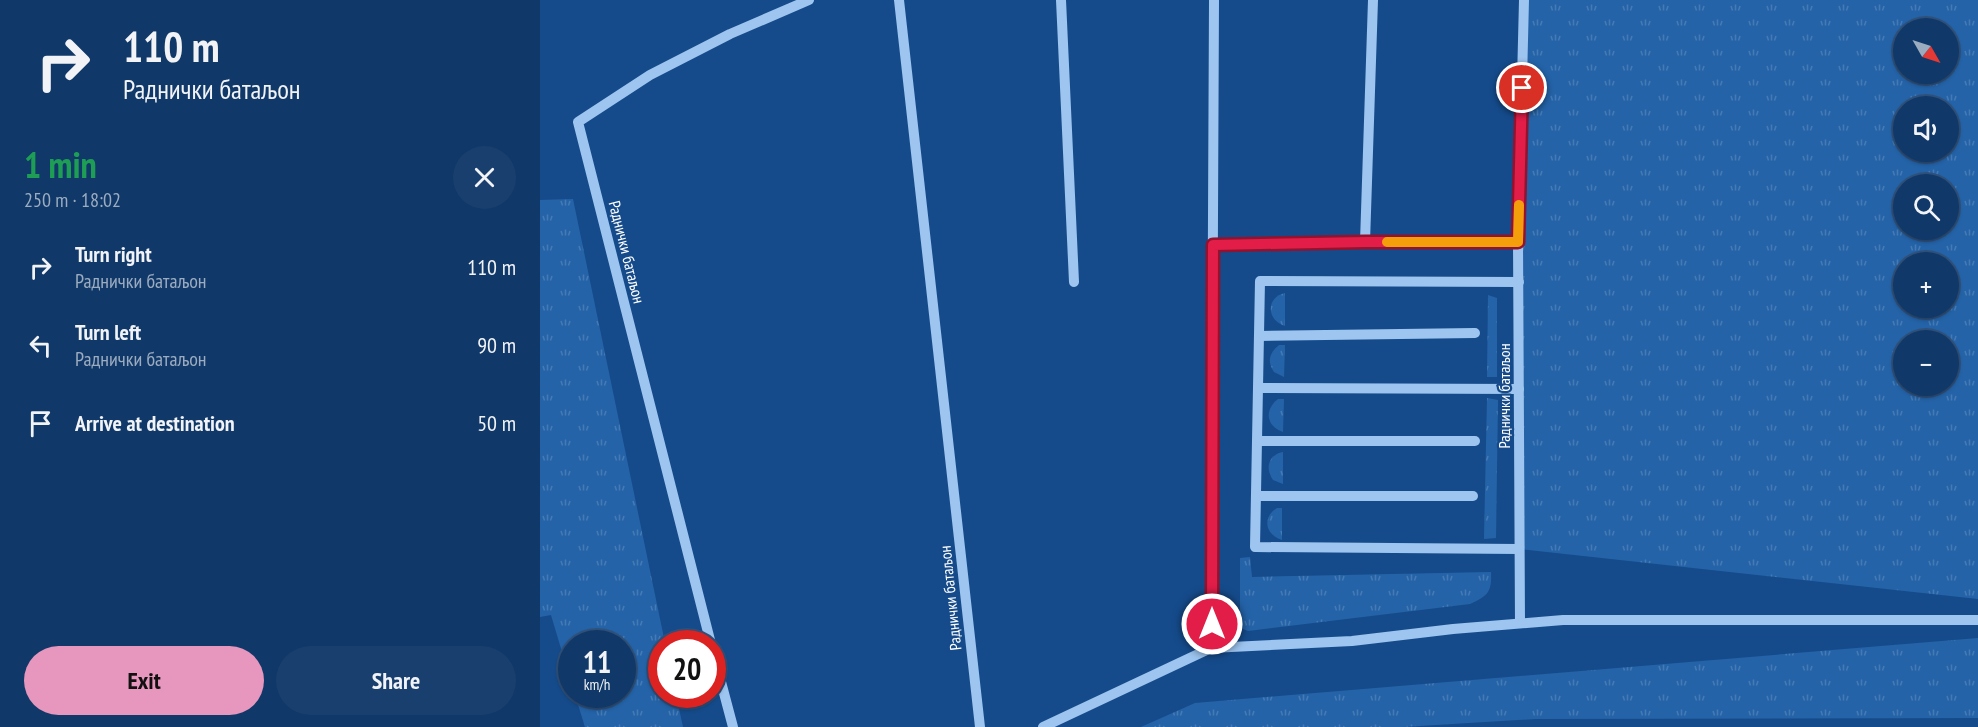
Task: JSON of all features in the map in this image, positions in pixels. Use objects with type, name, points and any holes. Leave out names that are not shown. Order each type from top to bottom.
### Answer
[{"type":"street","name":"Раднички батаљон","points":[[708,630],[578,122],[650,75],[730,34],[809,0]]},
{"type":"street","name":"Раднички батаљон","points":[[899,0],[980,727]]},
{"type":"street","points":[[1061,0],[1074,282]]},
{"type":"street","points":[[1212,648],[1214,0]]},
{"type":"street","points":[[1365,242],[1373,0]]},
{"type":"street","name":"Раднички батаљон","points":[[1520,623],[1518,242],[1524,0]]},
{"type":"street","points":[[1213,245],[1518,242]]},
{"type":"street","points":[[1519,282],[1260,281],[1255,547],[1519,549]]},
{"type":"street","points":[[1259,336],[1475,333]]},
{"type":"street","points":[[1258,388],[1519,389]]},
{"type":"street","points":[[1257,441],[1475,441]]},
{"type":"street","points":[[1256,496],[1473,495]]},
{"type":"street","points":[[1043,727],[1212,648],[1352,641],[1453,628],[1563,620],[1978,620]]},
{"type":"street","name":"Раднички батаљон","points":[[726,700],[733,727]]},
{"type":"green space","points":[[1524,0],[1978,0],[1978,599],[1519,549]]},
{"type":"green space","points":[[573,199],[662,630],[648,630],[648,708],[679,708],[683,727],[585,727],[579,708],[636,708],[636,630],[558,630],[558,638],[551,615],[540,617],[540,200]]},
{"type":"green space","points":[[1285,293],[1285,326],[1274,319],[1271,309],[1274,299]]},
{"type":"green space","points":[[1488,295],[1497,298],[1497,377],[1487,377]]},
{"type":"green space","points":[[1279,345],[1285,345],[1284,377],[1274,372],[1270,361],[1271,354]]},
{"type":"green space","points":[[1487,398],[1498,400],[1496,538],[1484,539]]},
{"type":"green space","points":[[1278,399],[1284,399],[1283,432],[1273,426],[1269,417],[1270,408]]},
{"type":"green space","points":[[1283,452],[1283,484],[1273,480],[1269,471],[1269,463],[1274,456]]},
{"type":"green space","points":[[1277,508],[1282,508],[1282,540],[1272,534],[1268,526],[1269,516]]},
{"type":"green space","points":[[1250,557],[1252,577],[1491,572],[1491,585],[1481,599],[1470,604],[1248,631],[1241,628],[1240,624],[1240,558]]},
{"type":"green space","points":[[1978,638],[1978,718],[1535,719],[1403,727],[1141,727],[1195,703]]},
{"type":"slow traffic","points":[[1387,242],[1518,242],[1519,205]]},
{"type":"route","points":[[1212,624],[1213,245],[1518,242],[1522,88]]}]
